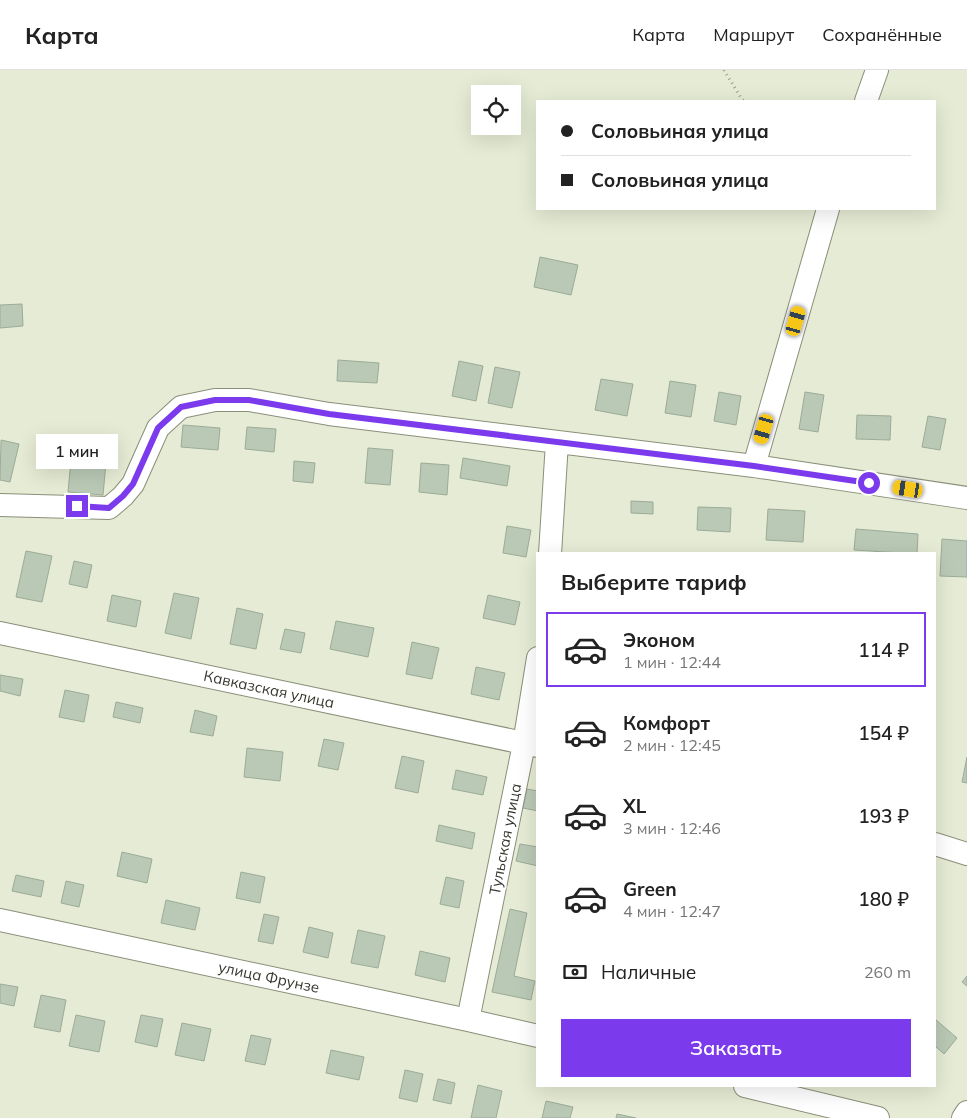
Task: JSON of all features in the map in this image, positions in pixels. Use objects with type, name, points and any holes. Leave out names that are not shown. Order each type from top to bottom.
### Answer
[{"type":"street","points":[[866,100],[877,70]]},
{"type":"street","points":[[754,466],[828,210]]},
{"type":"street","points":[[0,505],[109,508],[133,484],[158,428],[181,407],[215,400],[249,400],[329,414],[754,466],[967,498]]},
{"type":"street","points":[[550,552],[557,442]]},
{"type":"street","name":"Кавказская улица","points":[[0,632],[531,745]]},
{"type":"street","name":"Тульская улица","points":[[468,1020],[531,745],[536,683]]},
{"type":"street","points":[[936,844],[967,854]]},
{"type":"street","name":"улица Фрунзе","points":[[0,920],[536,1036]]},
{"type":"street","points":[[749,1087],[878,1118]]},
{"type":"street","points":[[963,1118],[967,1112]]},
{"type":"path","points":[[724,70],[743,100]]},
{"type":"building","points":[[540,257],[578,265],[571,295],[534,287]]},
{"type":"building","points":[[22,304],[23,326],[0,328],[0,305]]},
{"type":"building","points":[[338,360],[379,363],[377,383],[337,381]]},
{"type":"building","points":[[459,361],[483,366],[476,401],[452,396]]},
{"type":"building","points":[[495,367],[520,372],[512,408],[488,403]]},
{"type":"building","points":[[601,379],[633,384],[627,416],[595,410]]},
{"type":"building","points":[[670,381],[696,385],[691,417],[665,413]]},
{"type":"building","points":[[719,392],[741,396],[736,425],[714,421]]},
{"type":"building","points":[[805,392],[824,395],[818,432],[799,429]]},
{"type":"building","points":[[857,415],[891,416],[890,440],[856,439]]},
{"type":"building","points":[[928,416],[946,419],[940,450],[922,447]]},
{"type":"building","points":[[183,425],[220,428],[218,450],[181,447]]},
{"type":"building","points":[[247,427],[276,429],[274,452],[245,449]]},
{"type":"building","points":[[1,440],[19,444],[10,482],[0,480]]},
{"type":"building","points":[[368,448],[393,450],[390,485],[365,483]]},
{"type":"building","points":[[463,458],[510,466],[507,486],[460,478]]},
{"type":"building","points":[[71,460],[106,463],[103,495],[68,492]]},
{"type":"building","points":[[294,461],[315,463],[313,483],[293,481]]},
{"type":"building","points":[[421,463],[449,465],[447,495],[419,492]]},
{"type":"building","points":[[631,501],[653,502],[653,514],[631,513]]},
{"type":"building","points":[[698,507],[731,508],[730,532],[697,530]]},
{"type":"building","points":[[768,509],[805,511],[803,542],[766,540]]},
{"type":"building","points":[[507,526],[531,530],[526,557],[503,553]]},
{"type":"building","points":[[856,529],[918,534],[917,552],[854,550]]},
{"type":"building","points":[[942,539],[967,541],[967,577],[940,576]]},
{"type":"building","points":[[26,551],[52,556],[42,602],[16,597]]},
{"type":"building","points":[[74,561],[92,565],[87,588],[69,584]]},
{"type":"building","points":[[174,593],[199,598],[191,639],[165,633]]},
{"type":"building","points":[[112,595],[141,601],[136,627],[107,621]]},
{"type":"building","points":[[488,595],[520,602],[515,625],[483,618]]},
{"type":"building","points":[[237,608],[263,614],[256,649],[230,644]]},
{"type":"building","points":[[336,621],[374,628],[368,657],[330,649]]},
{"type":"building","points":[[285,629],[305,633],[301,653],[280,649]]},
{"type":"building","points":[[412,642],[439,648],[432,679],[406,674]]},
{"type":"building","points":[[476,667],[505,673],[499,700],[471,694]]},
{"type":"building","points":[[0,675],[23,679],[20,696],[0,691]]},
{"type":"building","points":[[65,690],[89,695],[84,722],[59,717]]},
{"type":"building","points":[[116,702],[143,708],[140,723],[113,717]]},
{"type":"building","points":[[195,710],[217,716],[213,736],[190,732]]},
{"type":"building","points":[[324,739],[344,743],[338,770],[318,766]]},
{"type":"building","points":[[247,748],[283,752],[280,781],[244,777]]},
{"type":"building","points":[[402,756],[424,761],[418,793],[395,788]]},
{"type":"building","points":[[967,757],[967,783],[962,782]]},
{"type":"building","points":[[456,770],[487,777],[483,795],[452,789]]},
{"type":"building","points":[[527,789],[536,791],[536,811],[523,808]]},
{"type":"building","points":[[439,825],[475,833],[472,849],[436,841]]},
{"type":"building","points":[[520,844],[536,847],[536,866],[516,861]]},
{"type":"building","points":[[122,852],[152,859],[147,883],[117,876]]},
{"type":"building","points":[[241,872],[265,877],[260,903],[236,898]]},
{"type":"building","points":[[16,875],[44,881],[41,897],[12,891]]},
{"type":"building","points":[[446,877],[464,881],[459,908],[440,904]]},
{"type":"building","points":[[66,881],[84,885],[79,907],[61,903]]},
{"type":"building","points":[[166,900],[200,908],[195,930],[161,923]]},
{"type":"building","points":[[510,909],[527,913],[514,976],[535,981],[531,1000],[492,992]]},
{"type":"building","points":[[264,914],[279,917],[273,944],[258,941]]},
{"type":"building","points":[[309,927],[333,933],[328,958],[303,952]]},
{"type":"building","points":[[358,930],[385,936],[378,968],[351,963]]},
{"type":"building","points":[[420,951],[450,958],[445,982],[415,975]]},
{"type":"building","points":[[967,976],[967,986],[962,982]]},
{"type":"building","points":[[0,984],[18,987],[14,1006],[0,1003]]},
{"type":"building","points":[[41,995],[66,1000],[60,1032],[34,1027]]},
{"type":"building","points":[[76,1015],[105,1021],[99,1052],[69,1046]]},
{"type":"building","points":[[141,1015],[163,1019],[157,1047],[135,1042]]},
{"type":"building","points":[[936,1020],[957,1038],[944,1054],[936,1047]]},
{"type":"building","points":[[182,1023],[211,1029],[204,1061],[175,1055]]},
{"type":"building","points":[[251,1035],[271,1039],[265,1065],[245,1061]]},
{"type":"building","points":[[331,1050],[364,1057],[359,1080],[326,1073]]},
{"type":"building","points":[[405,1070],[423,1074],[417,1102],[399,1098]]},
{"type":"building","points":[[438,1079],[455,1083],[451,1104],[433,1100]]},
{"type":"building","points":[[478,1085],[502,1091],[496,1118],[471,1118]]},
{"type":"building","points":[[546,1101],[573,1107],[570,1118],[542,1118]]},
{"type":"building","points":[[617,1114],[636,1118],[616,1118]]},
{"type":"route","points":[[77,506],[109,508],[133,484],[158,428],[181,407],[215,400],[249,400],[329,414],[770,468],[869,483]]}]
